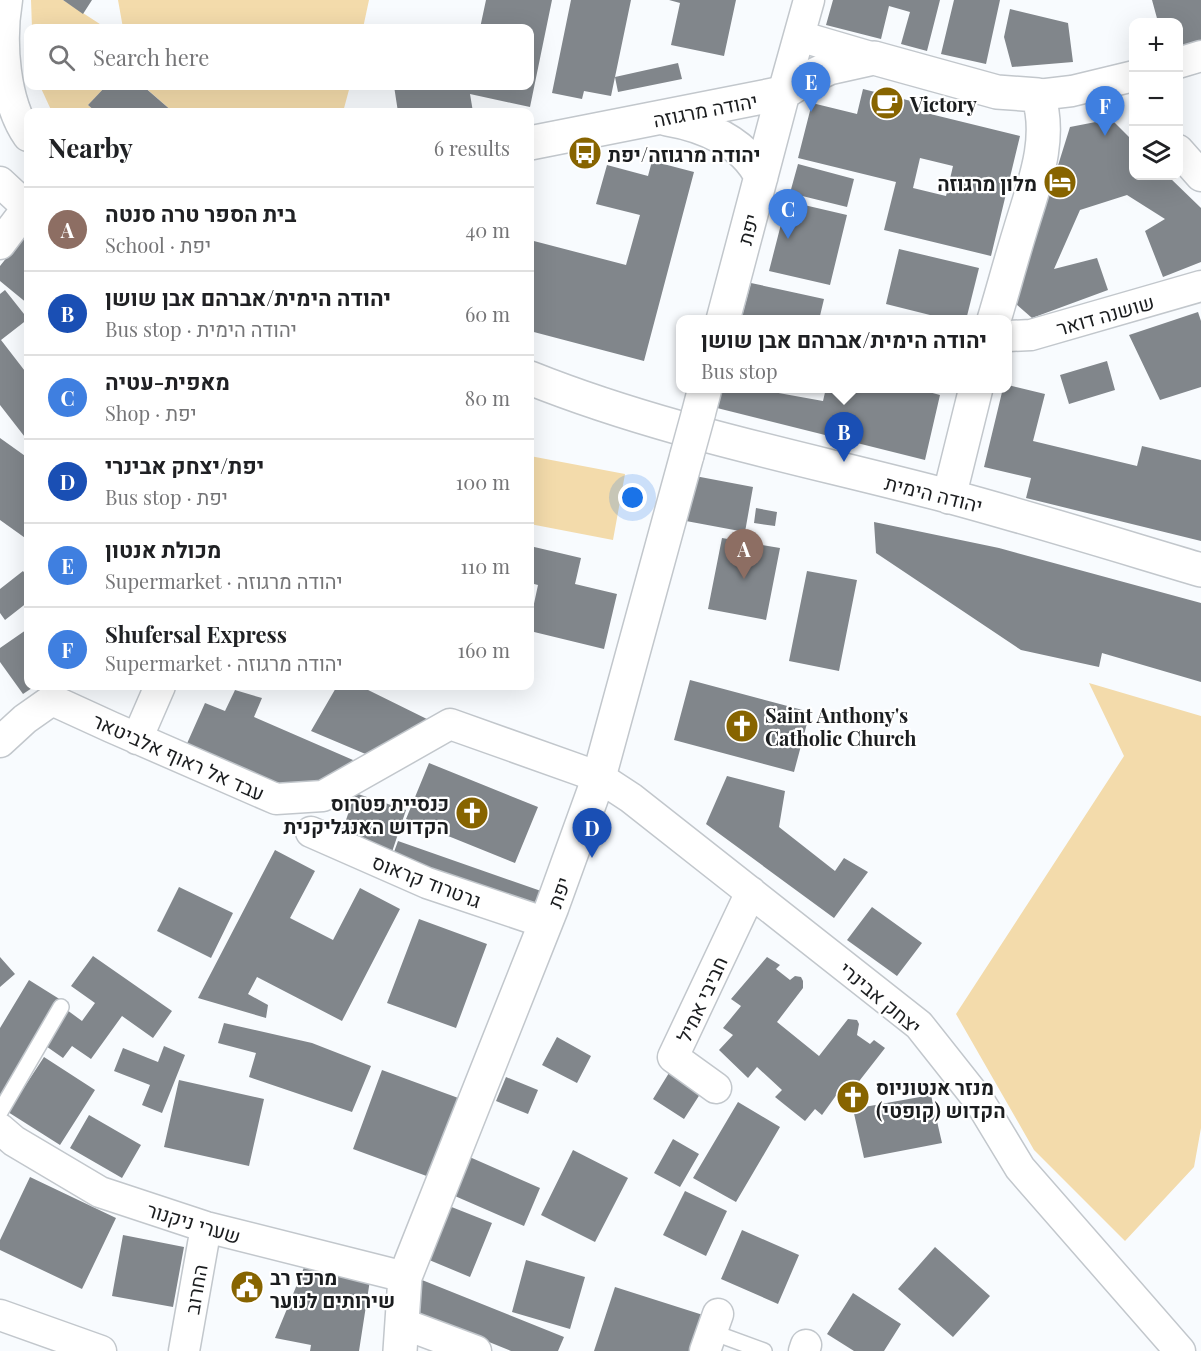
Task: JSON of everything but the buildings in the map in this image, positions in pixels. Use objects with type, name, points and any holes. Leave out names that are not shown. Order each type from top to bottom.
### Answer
[{"type":"street","points":[[7,0],[3,20],[2,50],[10,101],[24,128]]},
{"type":"street","name":"יפת","points":[[724,315],[809,0]]},
{"type":"street","name":"יהודה מרגוזה","points":[[799,36],[997,92],[1038,95],[1125,84]]},
{"type":"street","points":[[1183,62],[1201,56]]},
{"type":"street","name":"יהודה מרגוזה","points":[[534,142],[783,93],[829,68],[874,58]]},
{"type":"street","points":[[995,315],[1039,169],[1044,131],[1043,111],[1038,95]]},
{"type":"street","points":[[660,118],[685,122],[722,138],[747,157],[756,166],[761,177]]},
{"type":"street","points":[[1183,155],[1201,176]]},
{"type":"street","points":[[0,182],[24,204]]},
{"type":"street","points":[[0,244],[24,213]]},
{"type":"street","name":"שושנה דואר","points":[[1012,336],[1031,335],[1201,286]]},
{"type":"street","name":"יהודה הימית","points":[[534,380],[573,396],[666,425],[1031,519],[1201,570]]},
{"type":"street","points":[[949,497],[975,393]]},
{"type":"street","name":"יפת","points":[[400,1337],[405,1277],[546,923],[600,777],[701,402]]},
{"type":"street","points":[[137,739],[158,690]]},
{"type":"street","name":"עבד אל ראוף אלביטאר","points":[[0,742],[25,719],[52,700],[276,799],[323,796],[450,724],[600,777]]},
{"type":"street","name":"יצחק אבינרי","points":[[600,777],[631,798],[920,1024],[980,1102],[1020,1168],[1180,1351]]},
{"type":"street","name":"גרטרוד קראוס","points":[[310,832],[427,883],[546,923]]},
{"type":"street","name":"חביבי אמיל","points":[[716,1088],[674,1057],[751,892]]},
{"type":"street","name":"שערי ניקנור","points":[[0,1129],[14,1141],[100,1192],[206,1227],[405,1277]]},
{"type":"street","name":"החרוב","points":[[184,1351],[206,1227]]},
{"type":"street","points":[[0,1315],[101,1351]]},
{"type":"street","points":[[400,1337],[476,1351]]},
{"type":"lane","points":[[0,1112],[61,1007]]},
{"type":"lane","points":[[712,1332],[764,1351]]},
{"type":"shaded area","points":[[31,0],[63,0],[100,24],[32,24]]},
{"type":"shaded area","points":[[118,0],[369,0],[364,24],[122,24]]},
{"type":"shaded area","points":[[42,90],[102,90],[88,105],[91,108],[50,108]]},
{"type":"shaded area","points":[[148,90],[349,90],[344,108],[168,108]]},
{"type":"shaded area","points":[[534,457],[625,474],[613,540],[534,525]]},
{"type":"shaded area","points":[[1089,683],[1201,716],[1201,1128],[1194,1167],[1125,1241],[1034,1150],[956,1014],[1124,756]]},
{"type":"place","name":"Victory","points":[[887,103]]},
{"type":"place","name":"מכולת אנטון","points":[[811,112]]},
{"type":"place","name":"Shufersal Express","points":[[1105,136]]},
{"type":"place","name":"יהודה מרגוזה/יפת","points":[[585,153]]},
{"type":"place","name":"מלון מרגוזה","points":[[1060,182]]},
{"type":"place","name":"מאפית-עטיה","points":[[788,239]]},
{"type":"place","name":"יהודה הימית/אברהם אבן שושן","points":[[844,462]]},
{"type":"place","name":"בית הספר טרה סנטה","points":[[744,579]]},
{"type":"place","name":"Saint Anthony's Catholic Church","points":[[742,726]]},
{"type":"place","name":"כנסיית פטרוס הקדוש האנגליקנית","points":[[472,813]]},
{"type":"place","name":"יפת/יצחק אבינרי","points":[[592,858]]},
{"type":"place","name":"מנזר אנטוניוס הקדוש (קופטי)","points":[[853,1097]]},
{"type":"place","name":"מרכז רב שירותים לנוער","points":[[247,1287]]}]
